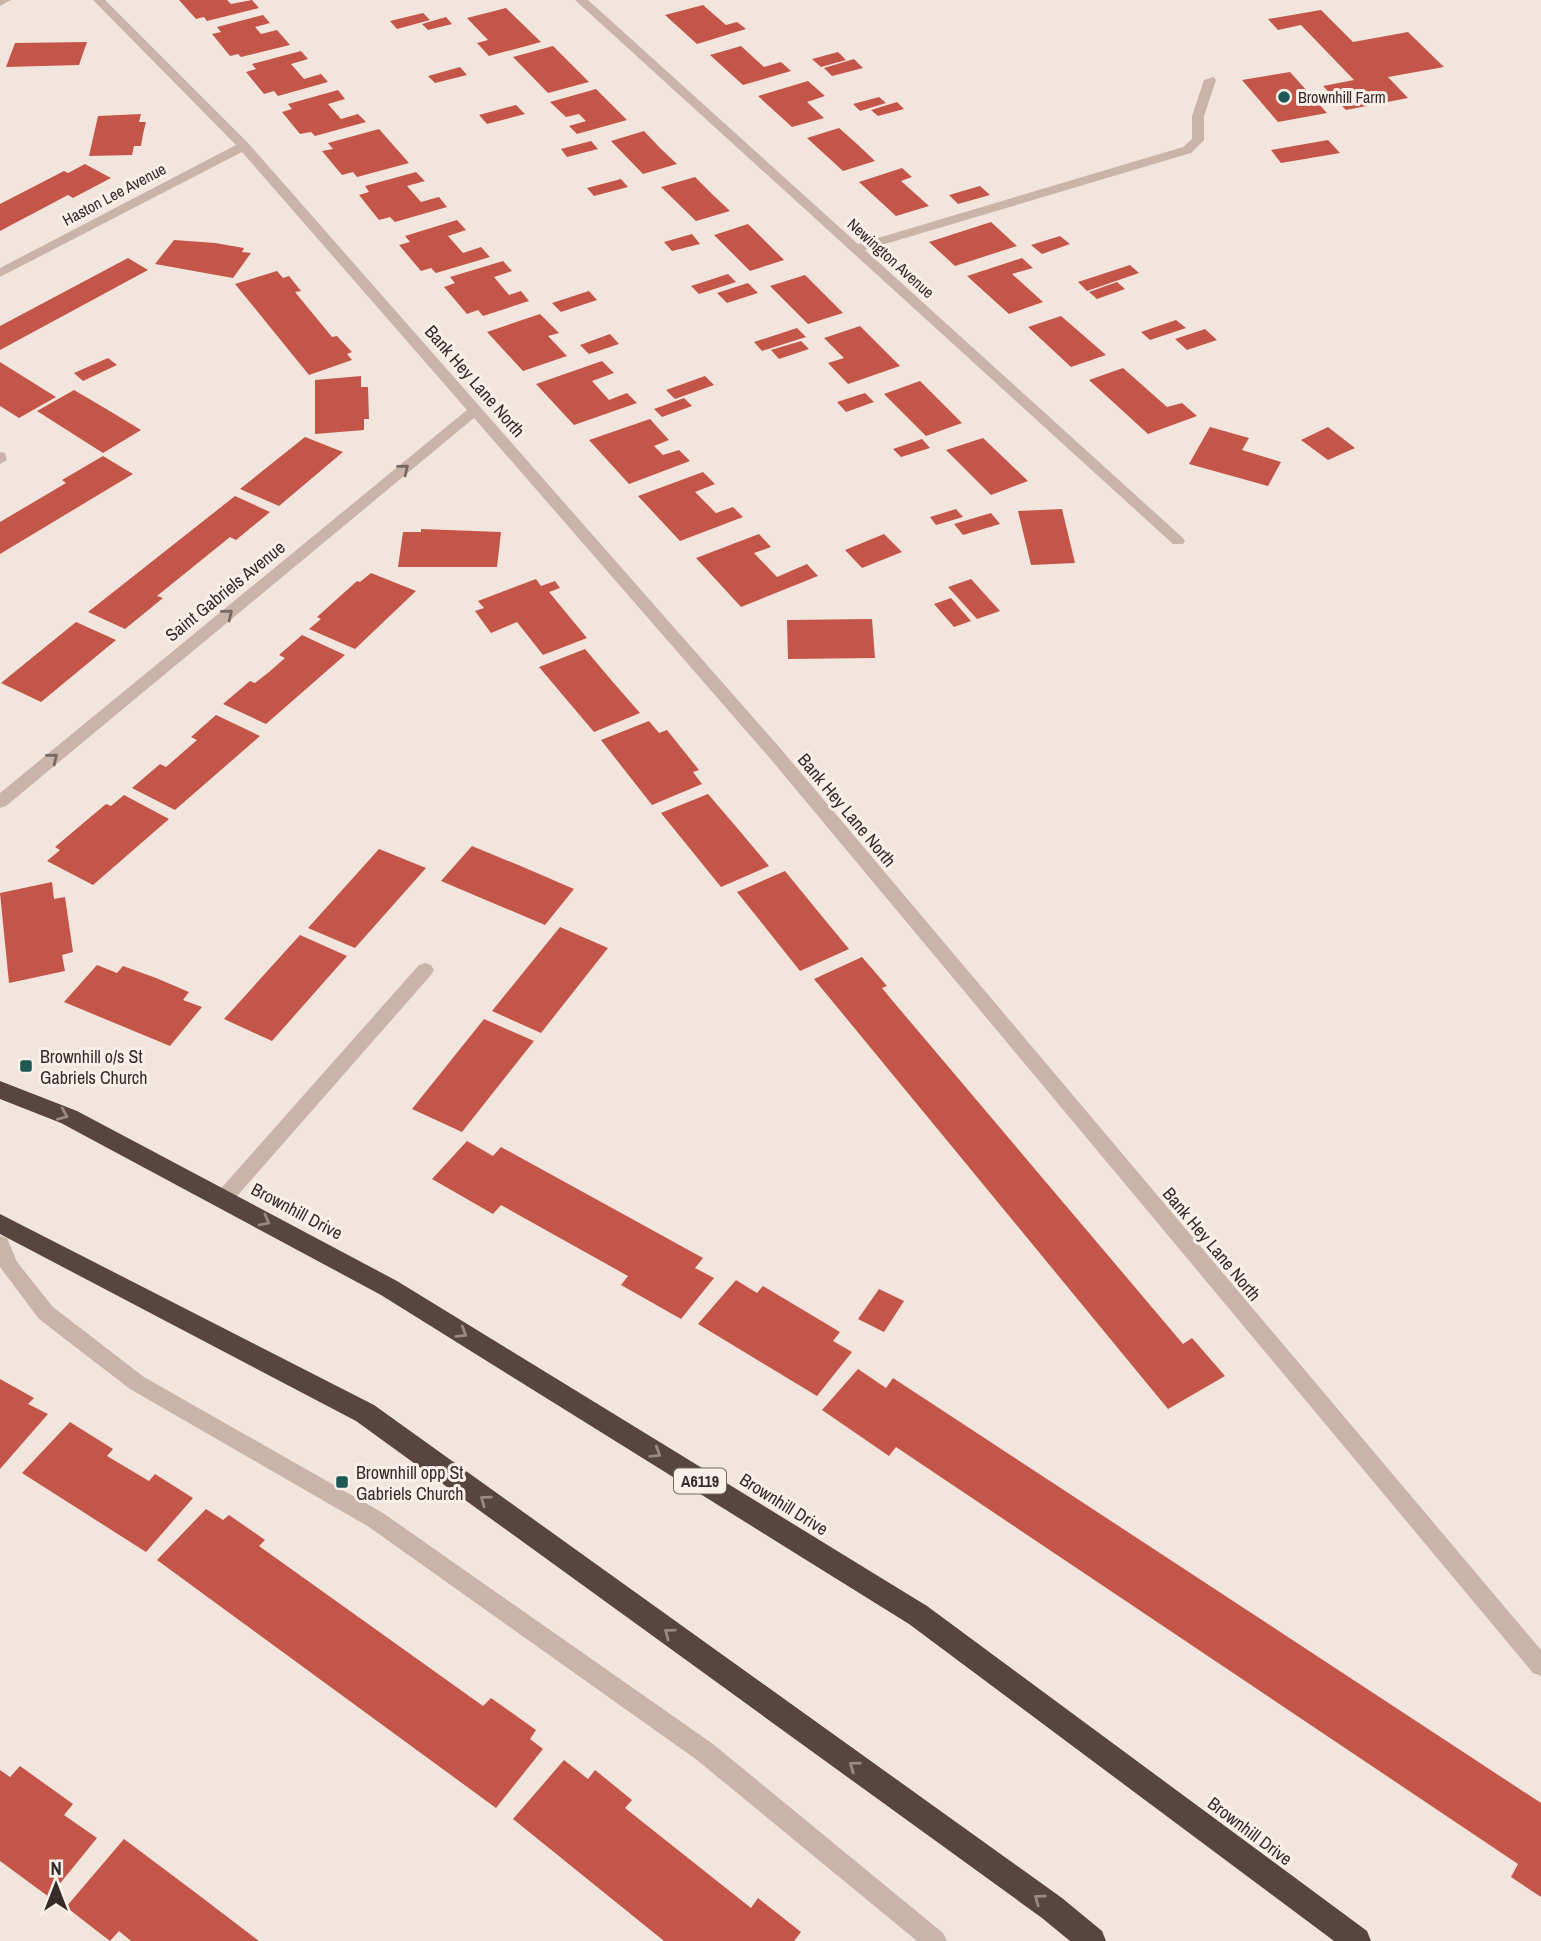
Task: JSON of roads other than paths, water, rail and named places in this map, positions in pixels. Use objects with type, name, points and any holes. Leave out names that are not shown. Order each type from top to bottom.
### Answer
[{"type":"highway","name":"Brownhill Drive","points":[[0,1090],[69,1117],[389,1288],[918,1615],[1357,1941]]},
{"type":"highway","points":[[0,1223],[365,1413],[1052,1908],[1092,1941]]},
{"type":"street","points":[[0,2],[5,0]]},
{"type":"street","name":"Bank Hey Lane North","points":[[99,0],[244,146],[783,762],[1541,1666]]},
{"type":"street","name":"Newington Avenue","points":[[582,0],[1178,541]]},
{"type":"street","points":[[855,249],[1187,150],[1198,140],[1198,116],[1210,80]]},
{"type":"street","name":"Haston Lee Avenue","points":[[0,273],[244,146]]},
{"type":"street","name":"Saint Gabriels Avenue","points":[[0,802],[475,410]]},
{"type":"street","points":[[223,1199],[425,970]]},
{"type":"street","points":[[0,1244],[9,1266],[46,1313],[137,1382],[376,1520],[705,1752],[936,1941]]},
{"type":"place","name":"Brownhill Farm","points":[[1284,97]]},
{"type":"place","name":"Brownhill o/s St Gabriels Church","points":[[26,1066]]},
{"type":"place","name":"Brownhill opp St Gabriels Church","points":[[342,1482]]}]
